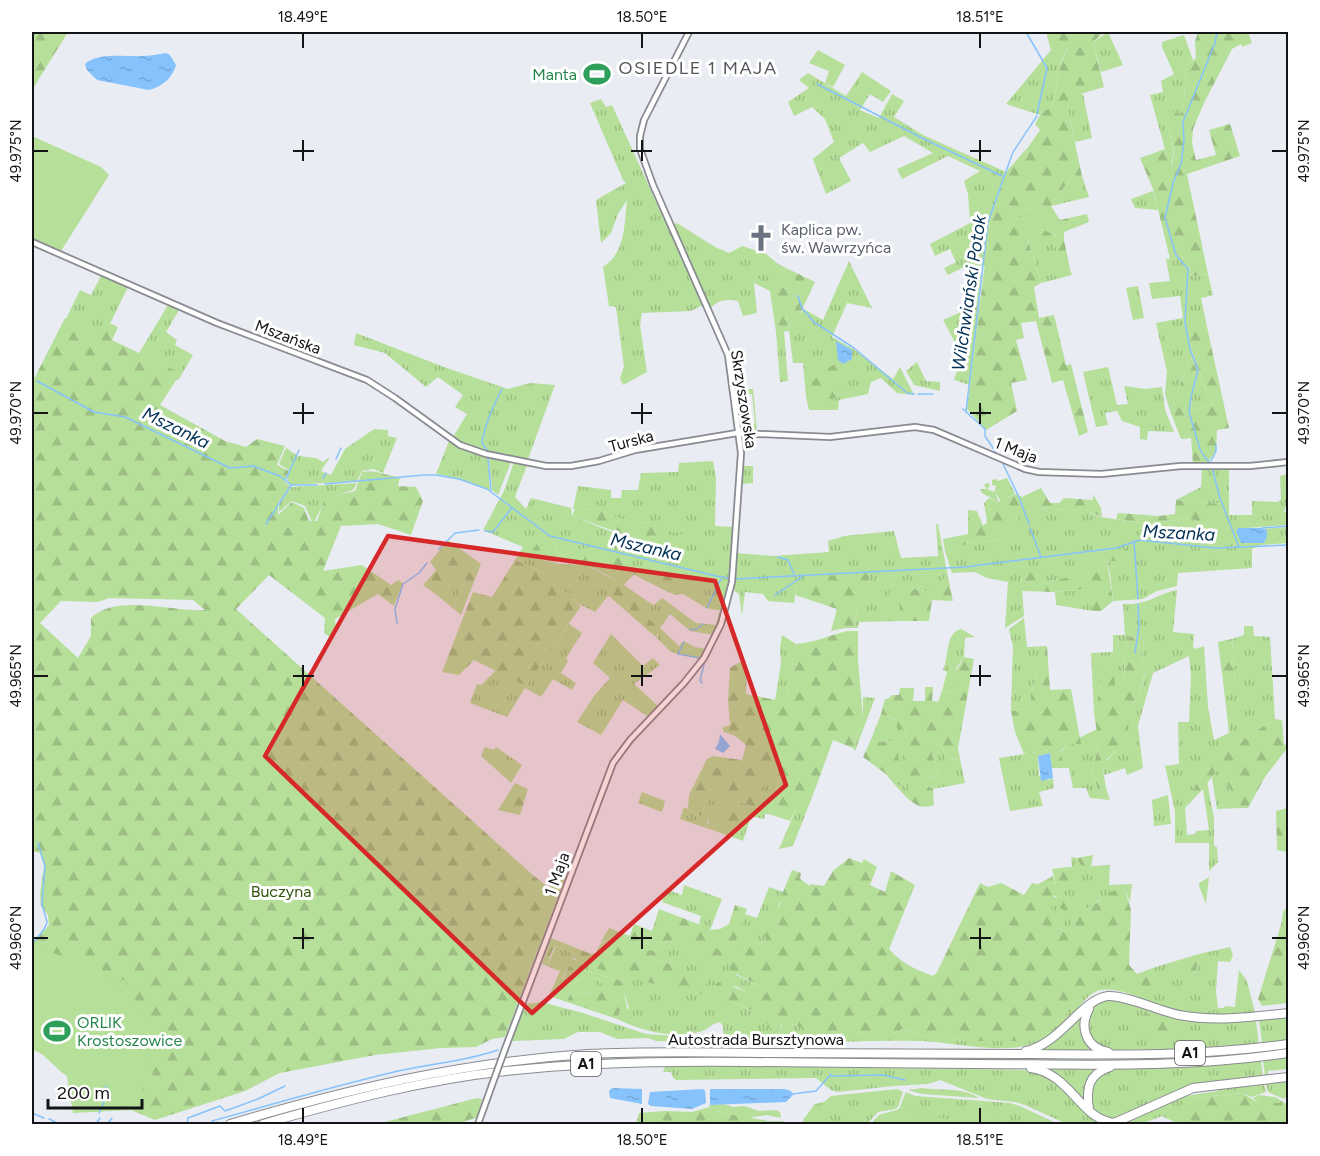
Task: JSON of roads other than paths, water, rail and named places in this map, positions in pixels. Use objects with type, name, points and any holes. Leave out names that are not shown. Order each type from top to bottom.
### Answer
[{"type":"highway","points":[[1007,1054],[1044,1045],[1101,998],[1113,996],[1169,1013],[1210,1019],[1288,1013]]},
{"type":"highway","points":[[1093,1004],[1084,1022],[1087,1038],[1102,1051],[1124,1055]]},
{"type":"highway","name":"Autostrada Bursztynowa","points":[[230,1125],[398,1079],[456,1068],[532,1058],[645,1052],[1124,1055],[1201,1052],[1288,1044]]},
{"type":"highway","name":"Autostrada Bursztynowa","points":[[263,1125],[416,1085],[484,1074],[557,1066],[694,1062],[1127,1064],[1210,1061],[1288,1053]]},
{"type":"highway","points":[[1005,1064],[1035,1068],[1050,1074],[1064,1083],[1089,1111],[1102,1120],[1114,1123],[1193,1088],[1288,1078]]},
{"type":"highway","points":[[1089,1111],[1087,1088],[1091,1080],[1103,1069],[1127,1064]]},
{"type":"street","name":"Skrzyszowska","points":[[689,32],[647,114],[640,136],[643,161],[728,355],[739,433],[741,470],[732,579],[720,624],[704,658]]},
{"type":"street","name":"Mszańska","points":[[32,242],[217,322],[367,380],[466,448],[528,463]]},
{"type":"street","name":"1 Maja","points":[[739,433],[838,437],[908,427],[927,428],[1039,472],[1101,474],[1181,466],[1250,466],[1288,462]]},
{"type":"street","name":"Turska","points":[[528,463],[560,466],[587,464],[635,450],[739,433]]},
{"type":"street","name":"1 Maja","points":[[478,1125],[613,763],[630,740],[684,683],[704,658]]},
{"type":"water","points":[[166,53],[176,65],[175,69],[162,84],[149,90],[97,80],[87,70],[85,64],[104,56],[145,56]]},
{"type":"water","points":[[836,341],[852,350],[852,359],[843,364],[838,360]]},
{"type":"water","points":[[1238,528],[1262,528],[1267,530],[1267,537],[1264,543],[1241,543],[1236,531]]},
{"type":"water","points":[[720,734],[730,746],[723,753],[715,749]]},
{"type":"water","points":[[1050,753],[1053,778],[1041,781],[1038,756]]},
{"type":"water","points":[[612,1088],[642,1089],[642,1104],[610,1098],[609,1091]]},
{"type":"water","points":[[703,1089],[706,1103],[692,1109],[648,1104],[650,1092]]},
{"type":"water","points":[[710,1089],[785,1089],[791,1091],[793,1095],[786,1102],[710,1105]]},
{"type":"waterway","points":[[1026,32],[1047,68],[1037,114]]},
{"type":"waterway","points":[[1211,464],[1200,449],[1189,412],[1198,370],[1190,349],[1185,322],[1188,269],[1176,255],[1165,218],[1173,183],[1181,164],[1184,141],[1183,122],[1215,43],[1217,32]]},
{"type":"waterway","points":[[817,84],[1002,176]]},
{"type":"waterway","name":"Wilchwiański Potok","points":[[966,412],[988,222],[1013,152],[1037,116]]},
{"type":"waterway","points":[[798,296],[802,308],[814,322],[854,348],[907,393],[914,394]]},
{"type":"waterway","name":"Mszanka","points":[[37,381],[94,412],[125,417],[230,468],[253,466],[280,476],[291,485],[317,485]]},
{"type":"waterway","points":[[487,450],[482,443],[483,436],[502,389]]},
{"type":"waterway","points":[[918,394],[933,394]]},
{"type":"waterway","points":[[963,409],[985,429],[985,436],[997,454]]},
{"type":"waterway","points":[[1211,461],[1216,445]]},
{"type":"waterway","points":[[336,459],[341,448]]},
{"type":"waterway","points":[[286,479],[299,450]]},
{"type":"waterway","points":[[488,458],[491,490]]},
{"type":"waterway","points":[[1002,462],[1029,524]]},
{"type":"waterway","points":[[1212,468],[1220,498],[1239,547]]},
{"type":"waterway","points":[[323,478],[326,473]]},
{"type":"waterway","name":"Mszanka","points":[[325,484],[424,475],[459,479],[487,489],[550,536],[735,579],[965,567],[1116,548],[1140,540],[1215,548],[1288,545]]},
{"type":"waterway","points":[[266,524],[291,485]]},
{"type":"waterway","points":[[485,531],[493,532],[511,509]]},
{"type":"waterway","points":[[1262,528],[1288,526]]},
{"type":"waterway","points":[[1030,528],[1041,557]]},
{"type":"waterway","points":[[439,549],[455,533],[479,530]]},
{"type":"waterway","points":[[1134,541],[1138,599]]},
{"type":"waterway","points":[[778,557],[788,560],[794,574]]},
{"type":"waterway","points":[[397,623],[395,609],[403,584],[419,573],[427,563]]},
{"type":"waterway","points":[[775,595],[802,577]]},
{"type":"waterway","points":[[707,608],[721,579]]},
{"type":"waterway","points":[[1135,653],[1139,626],[1138,604]]},
{"type":"waterway","points":[[690,630],[697,629],[703,624]]},
{"type":"waterway","points":[[684,642],[678,654],[700,658]]},
{"type":"waterway","points":[[702,683],[700,680],[705,661]]},
{"type":"waterway","points":[[32,945],[47,922],[42,904],[45,866],[38,843]]},
{"type":"waterway","points":[[213,1124],[212,1121],[345,1084],[498,1050]]},
{"type":"waterway","points":[[792,1094],[816,1091],[831,1074]]},
{"type":"waterway","points":[[831,1076],[883,1075],[905,1080]]},
{"type":"waterway","points":[[99,1113],[104,1102],[106,1086]]},
{"type":"waterway","points":[[187,1124],[188,1118],[220,1106],[225,1111],[285,1086]]},
{"type":"waterway","points":[[32,1113],[44,1118]]},
{"type":"waterway","points":[[96,1124],[100,1118]]},
{"type":"waterway","points":[[107,1124],[112,1118]]},
{"type":"waterway","points":[[49,1119],[60,1124]]},
{"type":"place","name":"Manta","points":[[597,74]]},
{"type":"place","name":"Kaplica pw. św. Wawrzyńca","points":[[761,238]]},
{"type":"place","name":"ORLIK Krostoszowice","points":[[57,1031]]},
{"type":"district","name":"OSIEDLE 1 MAJA","points":[[698,68]]},
{"type":"park label","name":"Buczyna","points":[[281,891]]}]
